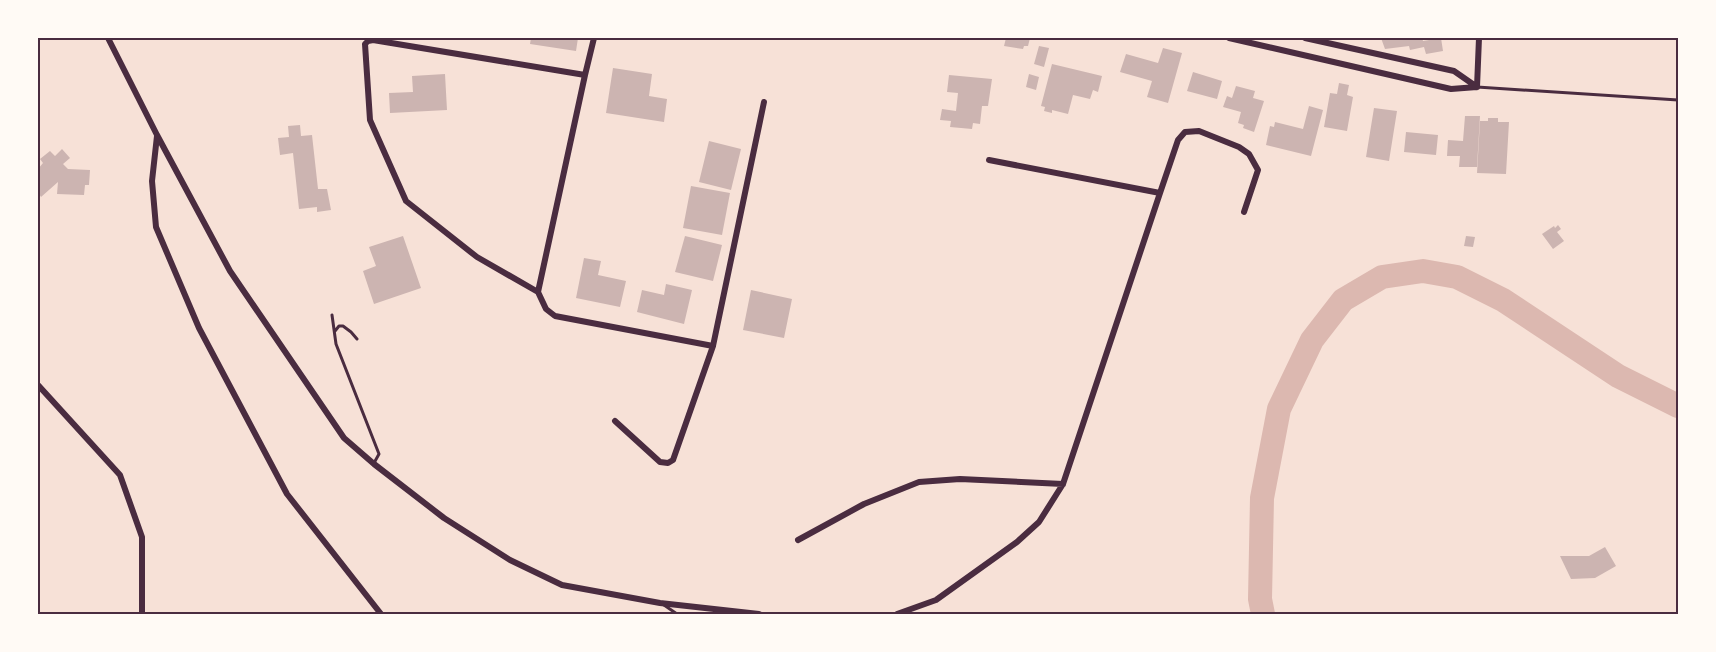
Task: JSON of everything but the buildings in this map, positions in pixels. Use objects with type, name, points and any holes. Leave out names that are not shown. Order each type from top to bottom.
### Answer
[{"type":"street","points":[[108,38],[230,271],[344,438],[444,518],[510,561],[562,585],[660,603],[759,615]]},
{"type":"street","points":[[538,292],[594,38]]},
{"type":"street","points":[[1229,38],[1451,89],[1477,87]]},
{"type":"street","points":[[1305,38],[1454,71],[1477,87]]},
{"type":"street","points":[[1477,87],[1479,38]]},
{"type":"street","points":[[585,75],[372,40],[365,44],[370,120],[406,201],[477,257],[538,292],[546,309],[555,316],[713,346]]},
{"type":"street","points":[[615,421],[660,462],[668,463],[673,460],[713,346],[764,102]]},
{"type":"street","points":[[897,615],[936,600],[1017,542],[1039,522],[1063,484],[1160,193],[1179,140],[1185,132],[1199,131],[1239,147],[1249,154],[1258,170],[1244,212]]},
{"type":"street","points":[[157,135],[152,181],[156,227],[200,328],[287,494],[381,615]]},
{"type":"street","points":[[989,160],[1160,193]]},
{"type":"street","points":[[38,385],[120,475],[142,537],[142,615]]},
{"type":"street","points":[[798,540],[864,504],[919,482],[960,479],[1063,484]]},
{"type":"lane","points":[[1477,87],[1678,100]]},
{"type":"lane","points":[[332,315],[336,344],[379,454],[374,464]]},
{"type":"lane","points":[[334,333],[339,326],[343,326],[357,339]]},
{"type":"lane","points":[[660,603],[676,615]]},
{"type":"waterway","points":[[1263,614],[1260,599],[1262,498],[1279,409],[1312,340],[1343,300],[1382,277],[1423,271],[1457,277],[1503,300],[1618,376],[1678,406]]}]
